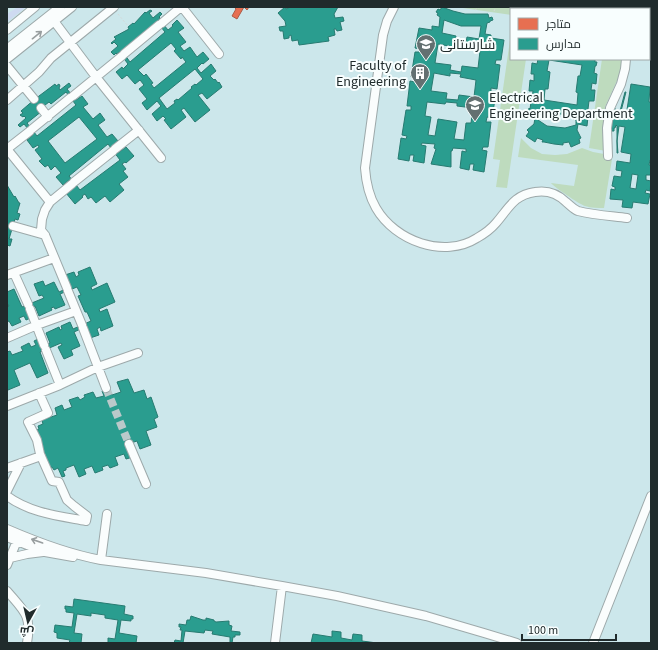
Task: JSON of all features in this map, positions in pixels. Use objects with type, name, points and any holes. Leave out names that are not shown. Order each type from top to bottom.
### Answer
[{"type":"street","points":[[7,30],[35,7]]},
{"type":"street","points":[[7,49],[60,7]]},
{"type":"street","points":[[7,59],[72,7]]},
{"type":"street","points":[[7,100],[39,72],[50,58],[114,7]]},
{"type":"street","points":[[50,202],[7,149],[181,7],[219,54]]},
{"type":"street","points":[[394,7],[383,35],[365,168],[367,185],[370,194],[377,209],[389,224],[403,235],[422,243],[440,246],[457,246],[472,241],[488,231],[509,206],[521,196],[539,191],[557,195],[576,210],[627,218]]},
{"type":"street","points":[[54,21],[161,158]]},
{"type":"street","points":[[608,156],[607,128],[610,108],[621,84],[626,60]]},
{"type":"street","points":[[7,66],[34,99]]},
{"type":"street","points":[[41,108],[48,117]]},
{"type":"street","points":[[106,388],[45,235],[41,230],[42,219],[50,202],[139,130]]},
{"type":"street","points":[[12,226],[45,235]]},
{"type":"street","points":[[54,258],[11,274],[37,325],[60,385]]},
{"type":"street","points":[[7,338],[76,311]]},
{"type":"street","points":[[7,406],[60,385],[98,367],[138,354]]},
{"type":"street","points":[[7,496],[30,509],[42,513],[86,522],[87,516],[67,500],[59,482],[52,481],[41,456],[37,440],[28,422],[48,413],[39,393]]},
{"type":"street","points":[[129,444],[146,484]]},
{"type":"street","points":[[7,468],[41,456]]},
{"type":"street","points":[[7,491],[21,463]]},
{"type":"street","points":[[593,643],[651,496]]},
{"type":"street","points":[[101,560],[107,514]]},
{"type":"street","points":[[13,536],[59,548],[88,558]]},
{"type":"street","points":[[13,536],[45,552]]},
{"type":"street","points":[[13,536],[8,560],[27,554],[45,552],[282,586],[337,596],[426,616],[517,643]]},
{"type":"street","points":[[275,643],[282,586]]},
{"type":"street","points":[[7,591],[26,614],[29,633],[27,643]]},
{"type":"path","points":[[114,7],[128,26]]},
{"type":"path","points":[[475,10],[480,7]]},
{"type":"path","points":[[494,11],[496,7]]},
{"type":"path","points":[[549,8],[553,7]]},
{"type":"shaded area","points":[[7,7],[651,7],[651,643],[7,643]]},
{"type":"shaded area","points":[[18,7],[26,7],[7,22],[7,14]]},
{"type":"green space","points":[[456,7],[600,8],[510,8],[510,15]]},
{"type":"green space","points":[[613,7],[651,7],[651,39],[650,8]]},
{"type":"green space","points":[[510,40],[510,60],[526,60],[507,188],[496,187],[500,160],[493,159]]},
{"type":"green space","points":[[602,60],[622,60],[620,74],[605,107],[603,131],[606,151],[589,148]]},
{"type":"green space","points":[[521,138],[531,148],[542,154],[567,154],[582,148],[604,154],[604,159],[612,159],[604,208],[582,205],[561,192],[551,183],[574,186],[578,165],[518,157]]},
{"type":"building: متاجر","points":[[234,7],[244,7],[237,19],[232,16],[236,9]]},
{"type":"building: مدارس","points":[[285,7],[286,9],[290,7],[338,7],[334,14],[335,18],[343,17],[344,21],[340,22],[342,30],[337,31],[334,29],[335,35],[328,37],[329,41],[299,45],[298,40],[292,41],[291,35],[289,38],[284,39],[283,31],[280,31],[279,27],[286,26],[285,21],[278,13]]},
{"type":"building: مدارس","name":"Faculty of Engineering","points":[[442,7],[465,14],[488,14],[489,18],[492,17],[493,20],[487,23],[485,34],[491,35],[491,38],[504,40],[501,60],[496,60],[495,64],[500,65],[497,89],[491,88],[491,92],[496,93],[492,118],[487,117],[486,122],[491,122],[488,147],[483,147],[482,150],[487,151],[484,172],[473,170],[474,164],[470,164],[469,170],[460,168],[462,151],[466,152],[466,149],[453,148],[451,151],[451,167],[431,164],[436,149],[434,148],[435,144],[422,143],[421,145],[426,146],[424,163],[413,161],[414,155],[410,155],[409,161],[398,159],[401,138],[406,139],[407,136],[402,135],[406,110],[411,110],[411,106],[407,106],[410,81],[415,82],[416,78],[411,77],[415,52],[420,52],[420,49],[415,48],[419,28],[432,30],[432,26],[439,27],[440,17],[436,12],[438,9],[440,10]],"holes":[[[444,20],[461,26],[481,26],[479,39],[467,37],[466,42],[455,41],[456,36],[442,33]],[[438,44],[454,47],[454,44],[466,45],[465,48],[480,51],[478,68],[462,66],[461,72],[450,70],[451,65],[435,63]],[[434,73],[450,76],[450,73],[461,74],[460,77],[476,80],[474,97],[459,95],[458,100],[446,99],[447,93],[431,91]],[[427,102],[445,104],[446,102],[457,103],[457,106],[473,108],[471,123],[466,123],[464,140],[454,139],[457,122],[438,119],[435,136],[428,135],[431,117],[425,116]]]},
{"type":"building: مدارس","points":[[150,10],[152,11],[149,13],[153,18],[160,12],[162,14],[159,19],[168,30],[177,20],[184,28],[178,32],[186,42],[180,46],[184,51],[190,47],[197,57],[203,52],[209,59],[197,68],[201,73],[211,64],[216,71],[210,76],[218,83],[219,82],[222,87],[207,99],[202,93],[198,95],[210,110],[195,122],[184,108],[181,110],[186,117],[171,129],[164,120],[166,119],[163,116],[157,121],[152,114],[161,106],[157,101],[147,110],[142,103],[147,99],[139,89],[144,85],[140,80],[135,84],[127,75],[122,79],[116,72],[122,67],[123,69],[128,64],[119,52],[114,55],[111,52],[118,46],[114,42],[112,44],[111,43],[116,39],[114,37],[129,29],[128,27],[133,23],[134,24],[145,12],[146,13]],"holes":[[[157,22],[165,32],[130,62],[122,51]],[[171,43],[176,49],[174,51],[186,62],[154,88],[151,84],[153,83],[146,74],[144,76],[138,70]],[[195,69],[203,79],[191,87],[192,88],[178,100],[177,99],[174,101],[175,103],[167,109],[159,98]]]},
{"type":"building: مدارس","points":[[538,60],[549,60],[595,60],[595,62],[597,62],[594,73],[597,74],[596,84],[592,83],[591,90],[595,90],[594,101],[589,101],[587,126],[578,124],[577,130],[581,138],[579,139],[580,143],[571,147],[569,142],[563,143],[563,145],[554,144],[542,142],[543,140],[537,138],[535,142],[526,136],[529,132],[527,130],[534,124],[535,118],[527,116],[529,108],[530,109],[530,97],[532,98],[533,91],[529,91],[530,80],[534,81],[534,74],[531,74],[532,63],[537,64]],"holes":[[[549,60],[582,65],[580,76],[578,76],[576,92],[578,93],[577,105],[544,100],[545,89],[548,89],[550,72],[547,71]],[[543,111],[573,116],[573,119],[576,120],[576,125],[565,128],[547,126],[538,120],[539,114],[543,114]]]},
{"type":"building: مدارس","points":[[69,83],[71,86],[67,89],[76,100],[82,96],[88,104],[83,107],[93,119],[100,113],[105,120],[98,125],[107,137],[112,134],[118,141],[112,146],[118,153],[126,147],[134,156],[126,163],[125,162],[122,164],[126,169],[123,171],[128,177],[119,184],[124,190],[110,202],[105,196],[96,203],[91,197],[88,199],[85,194],[75,204],[66,193],[74,187],[69,180],[63,185],[56,177],[61,173],[55,166],[51,170],[48,165],[45,167],[39,161],[42,159],[35,150],[39,147],[38,145],[33,148],[27,140],[33,135],[24,124],[20,127],[18,125],[26,118],[20,115],[23,113],[21,111],[35,99],[55,84],[56,86],[59,84],[60,90]],"holes":[[[66,92],[76,105],[37,136],[27,123],[42,111],[40,109],[49,102],[51,104]],[[79,117],[97,139],[65,163],[48,141]],[[108,144],[120,160],[80,190],[69,176]]]},
{"type":"building: مدارس","points":[[631,84],[650,87],[649,102],[651,102],[651,160],[649,165],[651,165],[651,175],[646,175],[646,180],[651,181],[650,191],[646,190],[645,193],[650,194],[648,204],[633,202],[632,208],[622,207],[623,200],[610,199],[611,189],[615,190],[615,187],[612,186],[614,176],[621,177],[622,171],[616,170],[617,161],[630,163],[631,154],[621,152],[625,127],[619,126],[617,141],[616,125],[614,131],[611,131],[613,109],[616,109],[616,113],[618,113],[617,115],[619,115],[626,92],[620,115],[626,116]],"holes":[[[632,174],[638,175],[636,189],[630,188]]]},
{"type":"building: مدارس","points":[[7,185],[14,197],[15,196],[20,203],[17,213],[20,214],[18,220],[15,219],[9,239],[12,239],[10,246],[7,245]]},
{"type":"building: مدارس","points":[[90,267],[97,284],[91,287],[92,290],[107,283],[115,302],[99,309],[100,312],[107,309],[113,326],[101,331],[100,327],[97,329],[99,335],[90,338],[85,327],[74,332],[80,346],[71,350],[73,355],[64,359],[58,347],[62,345],[61,343],[40,352],[48,373],[37,378],[30,363],[14,370],[20,385],[8,390],[7,352],[10,351],[12,355],[23,351],[21,347],[29,343],[31,347],[36,345],[34,341],[40,338],[44,346],[50,343],[46,333],[59,327],[60,330],[62,329],[61,326],[70,322],[73,329],[91,321],[78,296],[81,295],[77,287],[60,294],[65,305],[55,309],[54,307],[51,308],[52,310],[39,316],[35,306],[29,309],[33,317],[26,320],[24,316],[19,318],[21,322],[12,326],[9,321],[7,322],[7,307],[9,306],[7,303],[7,292],[14,289],[22,307],[44,298],[42,295],[39,296],[34,284],[43,281],[45,286],[54,282],[59,292],[70,287],[65,275],[74,272],[76,277],[79,275],[78,272]]},
{"type":"building: مدارس","points":[[128,379],[134,393],[144,390],[147,399],[151,397],[158,417],[154,419],[157,427],[146,431],[151,445],[140,449],[137,441],[128,444],[133,457],[126,459],[124,454],[115,457],[118,465],[110,468],[108,465],[102,467],[103,470],[95,473],[92,466],[84,469],[86,474],[79,477],[74,465],[63,471],[65,476],[62,477],[58,468],[54,470],[52,467],[50,468],[37,430],[39,429],[38,426],[43,424],[41,417],[48,418],[57,415],[55,408],[62,405],[64,410],[72,407],[69,400],[78,397],[80,400],[85,397],[84,395],[93,392],[96,398],[104,396],[102,391],[109,388],[112,395],[121,392],[117,382]]},
{"type":"building: مدارس","points":[[74,599],[125,606],[124,614],[133,616],[133,619],[131,619],[131,621],[121,620],[119,633],[137,636],[136,643],[108,643],[108,638],[115,639],[118,620],[105,618],[105,615],[91,613],[91,616],[77,614],[74,633],[82,634],[81,643],[69,643],[70,640],[57,638],[57,633],[54,632],[55,625],[72,627],[74,613],[66,612],[65,606],[73,607]]},
{"type":"building: مدارس","points":[[191,616],[203,620],[206,620],[206,618],[216,622],[229,621],[229,625],[232,626],[231,631],[240,632],[240,635],[235,635],[232,643],[230,643],[230,637],[212,634],[213,631],[205,630],[204,633],[185,631],[183,643],[174,643],[175,640],[181,641],[182,630],[180,630],[181,627],[179,627],[179,624],[186,625],[187,620],[190,620]]},
{"type":"building: مدارس","points":[[332,631],[341,632],[341,638],[352,640],[353,634],[362,635],[362,641],[377,643],[311,643],[313,634],[332,637]]},
{"type":"tunnel","points":[[106,388],[129,444]]},
{"type":"place","name":"شارستانی","points":[[426,61]]},
{"type":"place","name":"Faculty of Engineering","points":[[420,90]]},
{"type":"place","name":"Electrical Engineering Department","points":[[475,122]]}]
